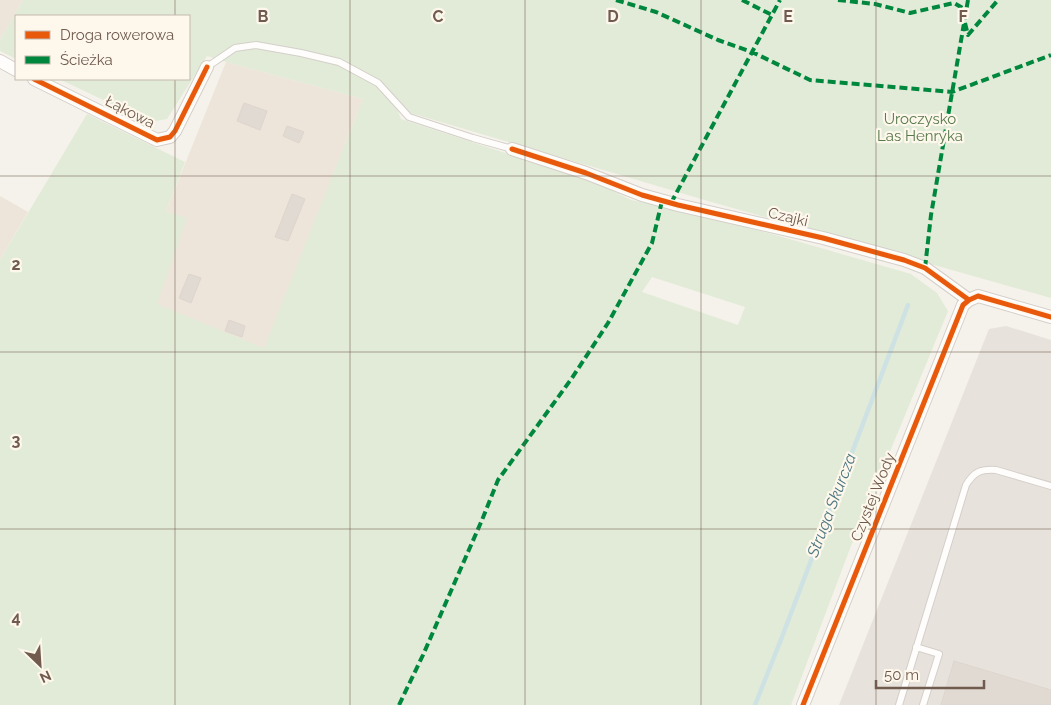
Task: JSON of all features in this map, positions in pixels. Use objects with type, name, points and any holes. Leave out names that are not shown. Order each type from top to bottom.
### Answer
[{"type":"street","points":[[0,63],[15,70]]},
{"type":"street","name":"Łąkowa","points":[[36,80],[157,140],[170,137],[175,131],[207,67]]},
{"type":"street","name":"Czajki","points":[[512,149],[586,173],[642,195],[823,238],[904,260],[924,268],[969,300]]},
{"type":"street","points":[[969,300],[978,296],[985,297],[1051,317]]},
{"type":"street","name":"Czystej Wody","points":[[803,705],[957,319],[963,305],[969,300]]},
{"type":"lane","points":[[207,67],[235,48],[256,45],[340,62],[378,83],[409,117],[512,149]]},
{"type":"lane","points":[[899,705],[966,485],[971,477],[986,469],[996,470],[1051,486]]},
{"type":"lane","points":[[916,647],[939,654],[923,705]]},
{"type":"shaded area","points":[[0,0],[23,0],[0,40]]},
{"type":"shaded area","points":[[226,62],[363,99],[264,349],[156,304],[186,218],[166,211]]},
{"type":"shaded area","points":[[0,196],[28,212],[0,260]]},
{"type":"shaded area","points":[[1006,326],[1051,340],[1051,705],[839,705],[989,329]]},
{"type":"green space","name":"Uroczysko Las Henryka","points":[[23,0],[1051,0],[1051,298],[708,201],[397,109],[401,119],[595,182],[631,200],[684,211],[779,236],[911,274],[937,293],[948,311],[851,546],[791,705],[0,705],[0,260],[87,114],[185,162],[166,211],[187,218],[157,304],[264,348],[363,99],[207,56],[167,119],[150,122],[61,80],[190,80],[190,15],[15,15],[15,58],[0,51],[0,40]],"holes":[[[652,277],[745,307],[738,325],[642,292]]]},
{"type":"building","points":[[244,103],[267,111],[260,130],[237,121]]},
{"type":"building","points":[[287,126],[304,132],[299,143],[283,136]]},
{"type":"building","points":[[292,194],[305,199],[288,241],[275,237]]},
{"type":"building","points":[[189,274],[201,278],[191,303],[179,298]]},
{"type":"building","points":[[229,320],[245,326],[242,337],[225,331]]},
{"type":"building","points":[[954,661],[1051,690],[1051,705],[941,705]]},
{"type":"waterway","name":"Struga Skurcza","points":[[755,705],[908,305]]},
{"type":"marked path","points":[[616,0],[656,12],[718,40],[752,52],[810,80],[952,92],[1051,55]]},
{"type":"marked path","points":[[742,0],[772,15]]},
{"type":"marked path","points":[[671,203],[780,0]]},
{"type":"marked path","points":[[838,0],[875,4],[910,13],[954,3],[966,10]]},
{"type":"marked path","points":[[925,268],[931,215],[968,0]]},
{"type":"marked path","points":[[965,23],[968,35],[998,0]]},
{"type":"marked path","points":[[399,705],[423,655],[498,480],[572,378],[608,323],[652,243],[662,201]]},
{"type":"cycle path","points":[[36,80],[157,140],[170,137],[175,131],[207,67]]},
{"type":"cycle path","points":[[512,149],[586,173],[642,195],[823,238],[904,260],[925,268],[969,300]]},
{"type":"cycle path","points":[[803,705],[963,305],[978,296],[1051,317]]}]
